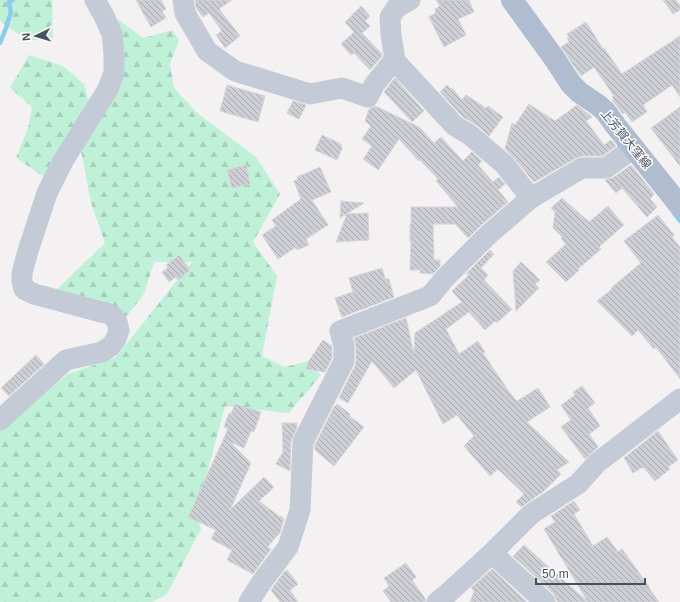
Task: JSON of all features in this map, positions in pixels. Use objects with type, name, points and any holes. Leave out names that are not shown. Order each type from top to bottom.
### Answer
[{"type":"main road","name":"上芳賀大窪線","points":[[512,0],[571,84],[579,92],[605,111],[680,206]]},
{"type":"street","points":[[0,420],[66,360],[102,352],[111,346],[116,339],[119,330],[114,317],[109,314],[34,294],[24,289],[22,281],[22,272],[47,193],[63,161],[108,89],[114,72],[112,34],[95,0]]},
{"type":"street","points":[[183,0],[185,13],[207,51],[235,71],[310,94],[342,88],[368,97],[374,85],[394,60],[390,35],[390,17],[396,8],[410,0]]},
{"type":"street","points":[[394,60],[455,126],[470,135],[504,164],[530,198]]},
{"type":"street","points":[[249,602],[261,583],[288,547],[300,510],[303,442],[344,361],[344,346],[340,331],[430,296],[445,278],[488,235],[530,198],[582,168],[606,168],[633,148]]},
{"type":"street","points":[[437,602],[494,555],[531,514],[578,484],[597,463],[680,399]]},
{"type":"street","points":[[494,555],[545,602]]},
{"type":"green space","points":[[0,0],[52,0],[53,38],[29,41],[0,21]]},
{"type":"green space","points":[[118,19],[143,38],[172,30],[179,40],[170,64],[174,88],[197,113],[256,157],[280,194],[253,242],[277,276],[262,356],[284,367],[306,362],[321,375],[289,413],[225,406],[196,515],[201,529],[167,594],[152,602],[0,602],[0,430],[68,374],[115,358],[192,262],[154,262],[144,294],[125,318],[55,291],[105,243],[91,203],[80,145],[123,61]]},
{"type":"green space","points":[[29,55],[63,66],[84,84],[89,102],[47,179],[16,158],[28,128],[32,107],[10,88]]},
{"type":"building","points":[[136,0],[161,0],[166,9],[162,11],[166,18],[151,27]]},
{"type":"building","points":[[195,0],[232,0],[219,9],[240,36],[225,48],[216,35],[222,31],[209,13],[203,17],[196,8]]},
{"type":"building","points":[[436,0],[469,0],[474,12],[458,19],[466,35],[444,47],[429,17],[436,13],[435,9],[440,6]]},
{"type":"building","points":[[663,0],[676,0],[680,5],[680,10],[673,14]]},
{"type":"building","points":[[361,6],[370,16],[365,21],[370,26],[362,33],[382,54],[370,70],[354,53],[351,55],[341,44],[354,32],[345,22]]},
{"type":"building","points":[[586,22],[603,49],[604,48],[622,74],[680,36],[680,97],[672,85],[643,105],[647,112],[632,122],[625,112],[623,114],[612,100],[614,99],[612,97],[614,96],[594,67],[581,76],[561,47],[569,42],[567,38],[569,37],[567,34]]},
{"type":"building","points":[[395,78],[424,111],[412,122],[384,92]]},
{"type":"building","points":[[227,85],[265,96],[258,122],[220,111]]},
{"type":"building","points":[[447,85],[451,89],[452,88],[462,100],[466,95],[486,108],[488,106],[503,117],[489,136],[478,126],[463,117],[440,92]]},
{"type":"building","points":[[293,101],[306,105],[299,119],[287,113]]},
{"type":"building","points":[[529,104],[555,121],[577,105],[592,117],[586,121],[604,145],[611,140],[616,146],[602,156],[582,156],[576,158],[534,182],[505,149],[512,123],[515,125]]},
{"type":"building","points":[[375,106],[419,127],[434,143],[441,137],[463,161],[472,152],[482,161],[478,165],[493,182],[499,177],[505,184],[498,190],[508,202],[468,238],[455,224],[433,224],[434,260],[440,260],[440,266],[433,274],[420,273],[421,270],[410,270],[411,207],[458,207],[436,181],[438,179],[399,139],[378,170],[363,159],[372,146],[362,139],[371,126],[365,121],[369,109]]},
{"type":"building","points":[[680,107],[680,166],[651,128]]},
{"type":"building","points":[[322,135],[341,144],[342,149],[337,160],[315,150]]},
{"type":"building","points":[[246,165],[250,184],[232,188],[227,170]]},
{"type":"building","points":[[631,165],[654,194],[650,199],[657,207],[647,217],[622,188],[616,193],[605,180],[613,178]]},
{"type":"building","points":[[320,167],[331,192],[312,200],[328,225],[306,239],[309,245],[297,250],[296,247],[278,259],[262,235],[276,226],[272,220],[301,199],[294,181],[298,179],[297,177]]},
{"type":"building","points":[[562,198],[589,222],[608,206],[624,225],[599,247],[601,249],[578,269],[579,270],[566,282],[546,262],[566,244],[561,238],[562,237],[553,228],[555,212],[551,208]]},
{"type":"building","points":[[341,201],[364,203],[340,218]]},
{"type":"building","points":[[368,213],[369,240],[336,242],[347,214]]},
{"type":"building","points":[[658,215],[674,235],[672,237],[680,247],[680,379],[656,347],[654,349],[638,330],[632,336],[597,301],[641,263],[624,241]]},
{"type":"building","points":[[490,250],[494,254],[481,268],[488,275],[484,280],[512,309],[497,323],[495,321],[485,330],[469,312],[446,329],[459,354],[478,341],[485,352],[483,353],[517,401],[538,388],[550,407],[527,422],[569,462],[557,470],[561,474],[544,491],[521,507],[516,502],[524,494],[498,469],[490,476],[464,446],[474,436],[457,415],[443,424],[416,370],[394,388],[372,361],[348,403],[339,398],[355,366],[356,346],[354,338],[406,318],[414,354],[415,333],[462,302],[452,291],[470,274],[466,274]]},
{"type":"building","points":[[179,255],[190,270],[178,280],[176,277],[169,282],[162,272],[168,268],[166,265]]},
{"type":"building","points":[[521,262],[540,280],[535,284],[539,288],[516,311],[513,271]]},
{"type":"building","points":[[382,268],[385,279],[389,279],[394,297],[342,317],[335,298],[353,292],[349,278]]},
{"type":"building","points":[[323,340],[332,346],[332,358],[325,372],[306,369],[308,362]]},
{"type":"building","points":[[36,355],[44,364],[9,396],[1,388]]},
{"type":"building","points":[[582,386],[595,403],[588,408],[600,426],[589,434],[598,447],[585,459],[561,427],[571,420],[561,405],[575,395],[573,392]]},
{"type":"building","points":[[235,404],[261,412],[254,432],[251,431],[244,448],[230,442],[251,463],[230,510],[264,477],[274,487],[259,501],[284,519],[280,533],[267,547],[271,549],[253,574],[227,560],[232,550],[211,539],[216,530],[188,517],[228,429],[224,427],[229,413],[231,414]]},
{"type":"building","points":[[337,404],[350,414],[349,416],[364,427],[334,466],[315,450],[315,445],[334,407]]},
{"type":"building","points":[[282,423],[297,423],[297,428],[291,441],[290,471],[276,464],[283,452]]},
{"type":"building","points":[[658,431],[678,460],[668,467],[670,469],[655,481],[643,467],[633,473],[624,458]]},
{"type":"building","points":[[574,501],[580,510],[574,514],[593,546],[607,537],[618,552],[622,549],[659,602],[588,602],[544,529],[555,522],[551,516]]},
{"type":"building","points":[[524,545],[588,602],[557,602],[553,593],[513,556]]},
{"type":"building","points":[[406,563],[416,577],[412,580],[426,600],[425,602],[391,602],[383,591],[389,586],[384,578]]},
{"type":"building","points":[[492,569],[527,602],[470,602],[474,591],[471,588]]},
{"type":"building","points":[[287,570],[298,584],[290,590],[298,602],[280,602],[271,590]]},
{"type":"waterway","points":[[0,43],[11,12],[9,2],[13,0]]},
{"type":"waterway","points":[[674,213],[680,221]]}]
